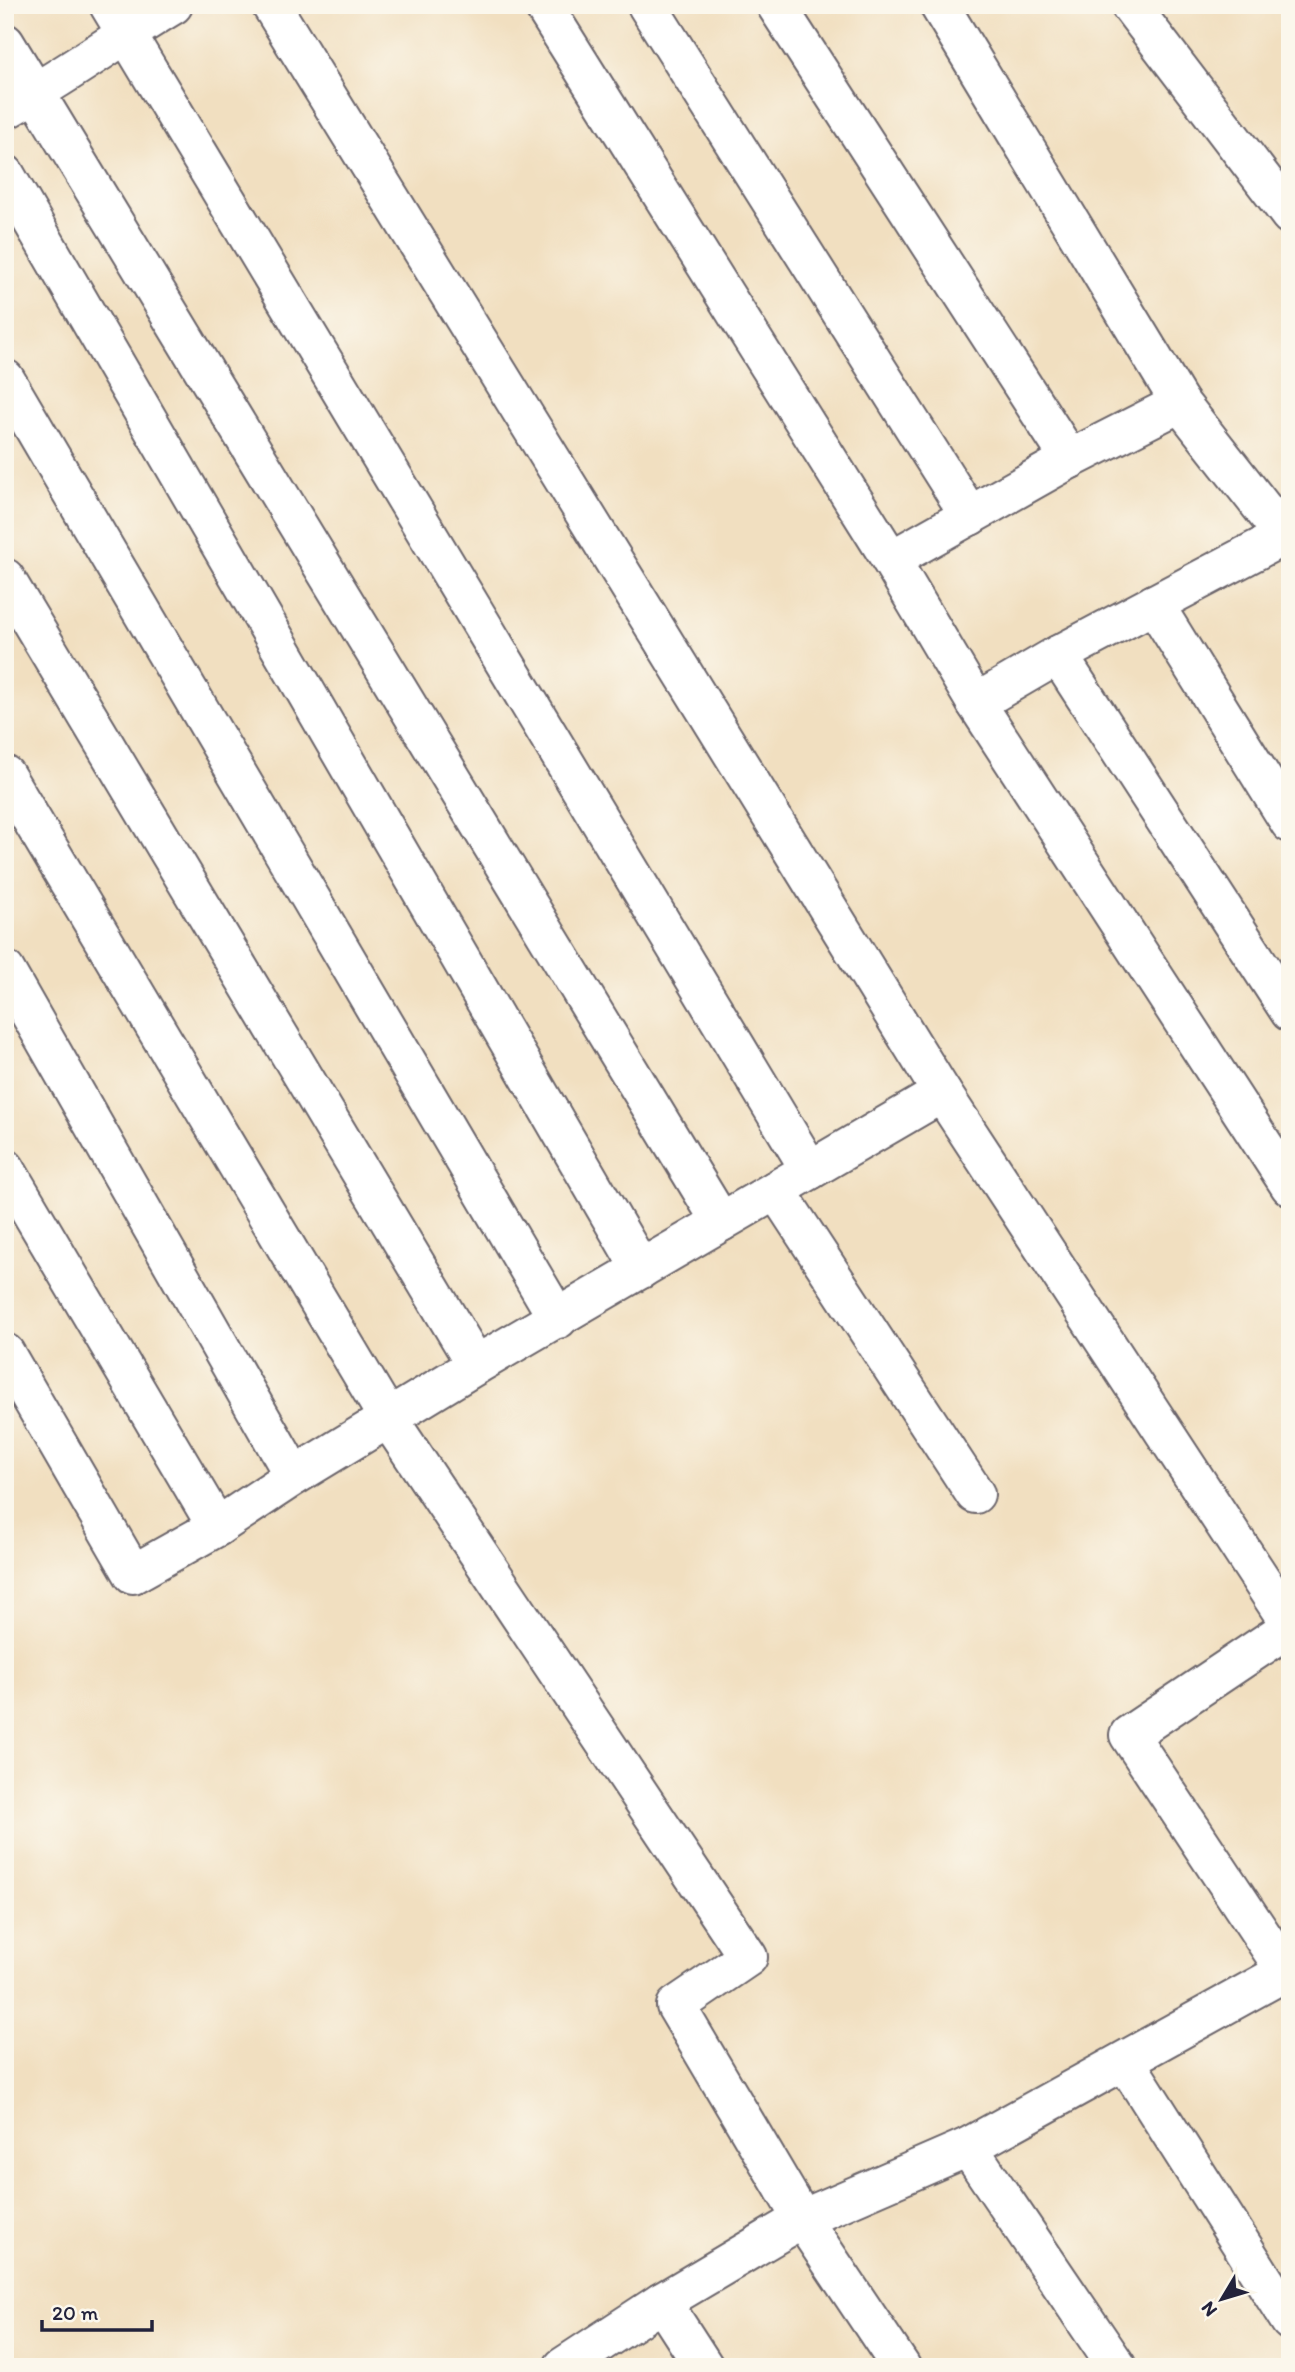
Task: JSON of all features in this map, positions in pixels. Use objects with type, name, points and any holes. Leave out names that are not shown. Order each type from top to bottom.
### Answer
[{"type":"street","points":[[21,102],[118,19],[173,5]]},
{"type":"street","points":[[271,5],[942,1093],[1290,1626],[1129,1735],[1289,1973],[968,2147],[802,2219],[662,2302],[563,2367]]},
{"type":"street","points":[[647,5],[970,516]]},
{"type":"street","points":[[776,5],[1070,459]]},
{"type":"street","points":[[939,5],[1180,403],[1287,539],[1154,604],[976,702]]},
{"type":"street","points":[[1130,5],[1290,215]]},
{"type":"street","points":[[552,8],[976,702],[1276,1137],[1290,1186]]},
{"type":"street","points":[[118,19],[810,1170]]},
{"type":"street","points":[[5,43],[21,102],[721,1222]]},
{"type":"street","points":[[5,174],[641,1269]]},
{"type":"street","points":[[5,379],[558,1319]]},
{"type":"street","points":[[891,560],[1070,459],[1180,403]]},
{"type":"street","points":[[5,578],[476,1365]]},
{"type":"street","points":[[1154,604],[1290,823]]},
{"type":"street","points":[[1058,655],[1290,1012]]},
{"type":"street","points":[[5,775],[388,1418],[748,1957],[676,2006],[802,2219],[901,2367]]},
{"type":"street","points":[[5,970],[294,1476]]},
{"type":"street","points":[[5,1353],[133,1574],[216,1528],[294,1476],[476,1365],[942,1093]]},
{"type":"street","points":[[5,1168],[216,1528]]},
{"type":"street","points":[[776,1190],[975,1494]]},
{"type":"street","points":[[1125,2061],[1290,2321]]},
{"type":"street","points":[[968,2147],[1117,2367]]},
{"type":"street","points":[[662,2302],[704,2367]]}]
